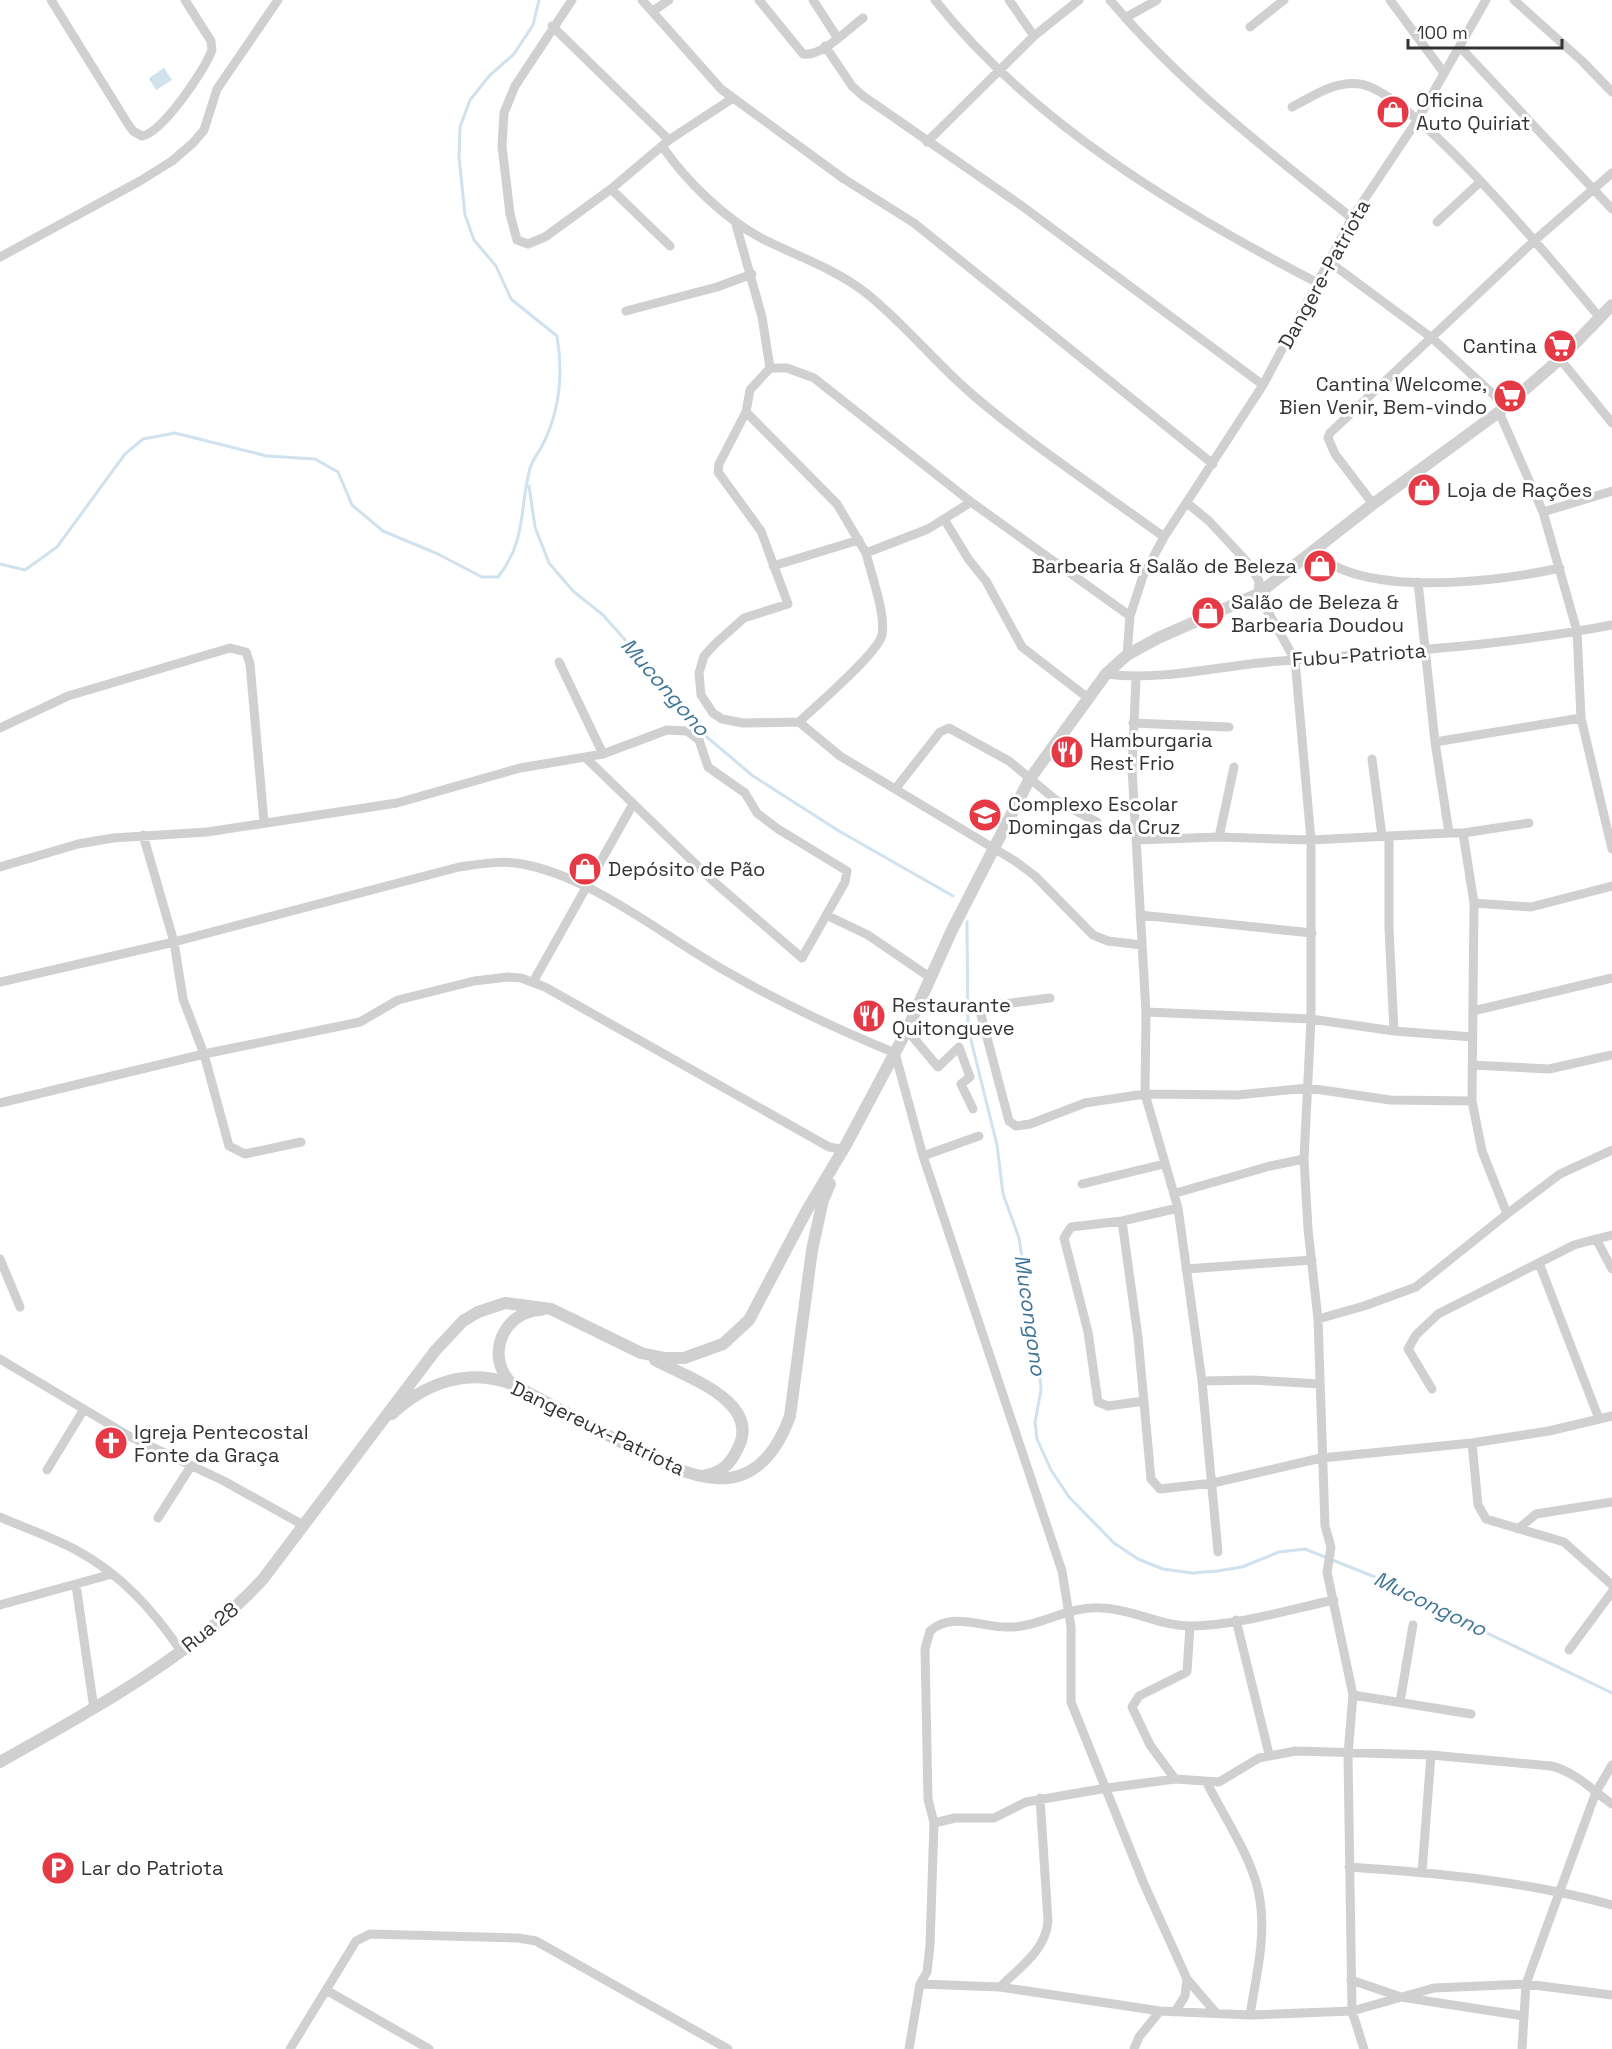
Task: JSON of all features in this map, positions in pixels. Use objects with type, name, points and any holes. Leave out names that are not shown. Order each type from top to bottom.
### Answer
[{"type":"street","points":[[51,0],[128,124],[133,131],[142,136],[155,128],[184,95],[212,50],[211,41],[185,0]]},
{"type":"street","points":[[0,257],[140,181],[172,161],[193,143],[204,130],[217,89],[278,0]]},
{"type":"street","points":[[572,0],[552,26],[515,86],[504,113],[502,146],[513,231],[517,240],[528,244],[545,237],[611,189],[666,143],[733,98]]},
{"type":"street","points":[[642,0],[713,82],[844,179],[914,223],[1213,464]]},
{"type":"street","points":[[653,11],[669,0]]},
{"type":"street","points":[[759,0],[799,51],[809,55],[837,38],[863,18]]},
{"type":"street","points":[[813,0],[837,38]]},
{"type":"street","points":[[935,0],[958,29],[1000,71],[1050,115],[1110,160],[1238,240],[1316,282]]},
{"type":"street","points":[[1008,0],[1034,36]]},
{"type":"street","points":[[927,142],[1034,36],[1079,0]]},
{"type":"street","points":[[1110,0],[1200,95],[1352,218]]},
{"type":"street","points":[[1125,18],[1157,0]]},
{"type":"street","points":[[1250,27],[1284,0]]},
{"type":"street","points":[[1390,0],[1444,73]]},
{"type":"street","name":"Dangere-Patriota","points":[[1127,655],[1130,616],[1143,576],[1164,537],[1263,385],[1352,218],[1418,119],[1486,0]]},
{"type":"street","points":[[1514,0],[1582,61],[1612,92]]},
{"type":"street","points":[[552,26],[666,143],[675,164],[735,221],[761,238],[822,266],[864,291],[974,396],[1040,448],[1164,537]]},
{"type":"street","points":[[825,46],[847,79],[863,96],[1022,206],[1080,252],[1263,385]]},
{"type":"street","points":[[1460,47],[1612,208]]},
{"type":"street","points":[[1292,107],[1341,84],[1361,84],[1386,94],[1418,119],[1535,240],[1600,318]]},
{"type":"street","points":[[1373,504],[1335,454],[1328,438],[1330,433],[1535,240],[1612,173]]},
{"type":"street","points":[[1437,222],[1479,183]]},
{"type":"street","points":[[611,189],[670,246]]},
{"type":"street","points":[[735,221],[752,274],[770,368]]},
{"type":"street","points":[[1328,261],[1432,338],[1503,409],[1543,512],[1577,631],[1581,718],[1612,849]]},
{"type":"street","points":[[626,311],[717,287],[752,274]]},
{"type":"street","points":[[641,1353],[665,1358],[684,1358],[723,1344],[749,1320],[908,1030],[952,930],[1029,780],[1106,674],[1127,655],[1258,594],[1373,504],[1503,409],[1560,359],[1612,305]]},
{"type":"street","points":[[1560,359],[1612,423]]},
{"type":"street","points":[[1130,616],[971,502],[814,378],[787,368],[770,368],[750,390],[746,412],[718,465],[718,472],[756,521],[788,604],[744,618],[704,656],[699,673],[701,695],[713,713],[722,719],[742,723],[799,722],[840,756],[896,788],[1035,876],[1094,935],[1108,941],[1142,945]]},
{"type":"street","points":[[746,412],[837,504],[866,553],[882,622],[882,635],[867,657],[799,722]]},
{"type":"street","points":[[1543,512],[1612,491]]},
{"type":"street","points":[[866,553],[928,529],[971,502]]},
{"type":"street","points":[[1187,503],[1209,521],[1249,564],[1259,581],[1258,594],[1295,660],[1311,840],[1311,1019],[1304,1159],[1318,1319],[1325,1526],[1331,1547],[1326,1572],[1334,1600],[1353,1695],[1348,1754],[1351,1980],[1352,2011],[1364,2049]]},
{"type":"street","points":[[944,519],[969,560],[986,581],[1022,646],[1088,698]]},
{"type":"street","points":[[773,566],[859,540]]},
{"type":"street","points":[[1314,552],[1341,569],[1366,576],[1418,582],[1516,577],[1560,568]]},
{"type":"street","points":[[1418,582],[1435,742],[1449,833]]},
{"type":"street","name":"Fubu-Patriota","points":[[1106,674],[1136,678],[1214,667],[1425,651],[1612,625]]},
{"type":"street","points":[[0,728],[68,696],[230,648],[241,650],[246,652],[250,664],[264,822]]},
{"type":"street","points":[[559,662],[603,754]]},
{"type":"street","points":[[1136,678],[1133,723],[1133,802],[1146,1012],[1145,1094],[1164,1164],[1176,1193],[1202,1381],[1218,1552]]},
{"type":"street","points":[[1435,742],[1581,718]]},
{"type":"street","points":[[1133,723],[1228,727]]},
{"type":"street","points":[[896,788],[940,732],[949,728],[1009,761],[1057,801],[1097,822]]},
{"type":"street","points":[[0,867],[78,843],[143,835],[207,832],[397,803],[520,768],[585,757],[603,754],[667,730],[681,730],[694,735],[703,746],[708,767],[745,793],[757,813],[788,835],[845,867],[847,874],[845,882],[802,958],[713,881],[585,757]]},
{"type":"street","points":[[1372,759],[1386,836],[1394,1031]]},
{"type":"street","points":[[1219,837],[1234,767]]},
{"type":"street","points":[[533,982],[633,804]]},
{"type":"street","points":[[1137,840],[1219,837],[1311,840],[1463,833],[1529,823]]},
{"type":"street","points":[[1463,833],[1474,903],[1472,1101],[1482,1151],[1507,1214]]},
{"type":"street","points":[[143,835],[174,942],[183,999],[204,1054],[229,1146],[244,1154],[301,1142]]},
{"type":"street","points":[[0,982],[174,942],[459,867],[487,863],[521,864],[558,875],[586,887],[730,974],[832,1027],[895,1053]]},
{"type":"street","points":[[1474,903],[1531,907],[1612,886]]},
{"type":"street","points":[[826,915],[868,935],[931,978]]},
{"type":"street","points":[[1140,915],[1312,933]]},
{"type":"street","points":[[0,1103],[204,1054],[360,1022],[398,1000],[474,981],[508,977],[533,982],[829,1147],[840,1149],[844,1146]]},
{"type":"street","points":[[1473,1011],[1612,978]]},
{"type":"street","points":[[1050,998],[988,1006],[981,1015],[1009,1120],[1016,1126],[1030,1124],[1085,1103],[1145,1094],[1237,1095],[1308,1088],[1390,1100],[1472,1101]]},
{"type":"street","points":[[1146,1012],[1311,1019],[1394,1031],[1472,1037]]},
{"type":"street","points":[[908,1030],[938,1067],[959,1047],[970,1077],[961,1084],[973,1109]]},
{"type":"street","points":[[895,1053],[923,1156],[1062,1571],[1069,1611],[1071,1702],[1144,1884],[1187,1979],[1216,2013]]},
{"type":"street","points":[[1472,1065],[1549,1069],[1612,1055]]},
{"type":"street","points":[[923,1156],[979,1136]]},
{"type":"street","name":"Dangereux-Patriota","points":[[369,1435],[399,1407],[433,1384],[458,1377],[488,1377],[514,1385],[663,1464],[696,1476],[712,1479],[727,1478],[751,1471],[769,1457],[782,1439],[790,1416],[812,1250],[823,1200],[844,1146]]},
{"type":"street","points":[[1318,1319],[1364,1306],[1416,1287],[1560,1174],[1612,1150]]},
{"type":"street","points":[[1176,1193],[1270,1166],[1304,1159]]},
{"type":"street","points":[[1082,1184],[1164,1164]]},
{"type":"street","points":[[1144,1401],[1108,1406],[1098,1402],[1088,1332],[1064,1238],[1071,1227],[1122,1221],[1178,1208]]},
{"type":"street","points":[[1122,1221],[1151,1479],[1160,1489],[1213,1483],[1322,1458],[1472,1443],[1549,1431],[1612,1416]]},
{"type":"street","points":[[1432,1389],[1408,1349],[1416,1335],[1438,1314],[1574,1245],[1612,1235]]},
{"type":"street","points":[[1596,1239],[1612,1269]]},
{"type":"street","points":[[0,1259],[20,1307]]},
{"type":"street","points":[[1186,1269],[1312,1260]]},
{"type":"street","points":[[1539,1263],[1599,1419]]},
{"type":"street","points":[[369,1435],[435,1351],[463,1322],[495,1305],[505,1303],[551,1309],[641,1353],[733,1404],[740,1417],[742,1432],[740,1446],[733,1459],[712,1474],[696,1476]]},
{"type":"street","points":[[514,1385],[507,1378],[500,1363],[500,1344],[504,1332],[517,1316],[523,1313],[551,1309]]},
{"type":"street","points":[[0,1359],[129,1436],[259,1500],[303,1526]]},
{"type":"street","points":[[1202,1381],[1253,1380],[1320,1384]]},
{"type":"street","points":[[47,1470],[84,1409]]},
{"type":"street","name":"Rua 28","points":[[0,1762],[94,1709],[181,1651],[235,1610],[263,1579],[369,1435]]},
{"type":"street","points":[[1472,1443],[1478,1505],[1482,1514],[1492,1522],[1564,1542],[1612,1585]]},
{"type":"street","points":[[158,1518],[191,1466]]},
{"type":"street","points":[[1518,1529],[1536,1514],[1612,1502]]},
{"type":"street","points":[[0,1518],[76,1550],[112,1574],[137,1594],[181,1651]]},
{"type":"street","points":[[0,1605],[112,1574]]},
{"type":"street","points":[[76,1585],[94,1709]]},
{"type":"street","points":[[1569,1650],[1612,1592]]},
{"type":"street","points":[[909,2049],[920,1984],[927,1972],[930,1945],[934,1823],[928,1800],[925,1649],[930,1631],[951,1621],[992,1627],[1019,1627],[1069,1611],[1104,1608],[1190,1626],[1236,1620],[1334,1600]]},
{"type":"street","points":[[1236,1620],[1269,1754]]},
{"type":"street","points":[[1400,1702],[1413,1625]]},
{"type":"street","points":[[1175,1779],[1150,1745],[1132,1707],[1139,1696],[1186,1672],[1190,1626]]},
{"type":"street","points":[[1353,1695],[1471,1714]]},
{"type":"street","points":[[934,1823],[955,1818],[994,1818],[1017,1805],[1040,1798],[1107,1788],[1175,1779],[1207,1783],[1232,1776],[1249,1762],[1269,1754],[1296,1751],[1431,1755],[1558,1768],[1577,1776],[1612,1804]]},
{"type":"street","points":[[1422,1872],[1431,1755]]},
{"type":"street","points":[[1522,2049],[1526,1984],[1596,1792],[1612,1765]]},
{"type":"street","points":[[1207,1783],[1246,1860],[1260,1898],[1261,1942],[1250,2015]]},
{"type":"street","points":[[1000,1987],[1040,1948],[1047,1936],[1040,1798]]},
{"type":"street","points":[[1349,1867],[1422,1872],[1560,1892],[1612,1905]]},
{"type":"street","points":[[290,2049],[356,1941],[364,1935],[377,1935],[518,1938],[536,1941],[728,2049]]},
{"type":"street","points":[[1175,2012],[1185,1996],[1187,1979]]},
{"type":"street","points":[[1351,1980],[1401,1997],[1524,2016]]},
{"type":"street","points":[[920,1984],[1000,1987],[1160,2011],[1250,2015],[1352,2011],[1434,1988],[1526,1984],[1612,1995]]},
{"type":"street","points":[[326,1990],[429,2049]]},
{"type":"street","points":[[1134,2049],[1138,2037],[1160,2011]]},
{"type":"water","points":[[164,68],[172,80],[156,90],[149,78]]},
{"type":"waterway","points":[[0,564],[25,570],[57,547],[125,454],[143,439],[175,433],[267,456],[315,459],[338,472],[352,505],[383,531],[438,554],[482,577],[498,577],[514,550],[521,524],[530,468],[553,418],[559,391],[559,350],[557,336],[511,299],[496,266],[474,240],[465,215],[459,157],[460,127],[470,100],[490,75],[514,54],[533,25],[539,0]]},
{"type":"waterway","name":"Mucongono","points":[[529,486],[535,527],[549,563],[573,591],[603,615],[695,727],[753,776],[839,831],[953,896]]},
{"type":"waterway","name":"Mucongono","points":[[967,922],[968,1028],[997,1145],[1003,1194],[1019,1238],[1029,1307],[1037,1340],[1041,1390],[1035,1422],[1037,1439],[1051,1470],[1069,1497],[1114,1543],[1138,1559],[1163,1569],[1192,1573],[1217,1571],[1242,1567],[1279,1552],[1305,1549],[1375,1577],[1612,1693]]},
{"type":"place","name":"Oficina Auto Quiriat","points":[[1393,112]]},
{"type":"place","name":"Cantina","points":[[1560,346]]},
{"type":"place","name":"Cantina Welcome, Bien Venir, Bem-vindo","points":[[1510,396]]},
{"type":"place","name":"Loja de Rações","points":[[1424,490]]},
{"type":"place","name":"Barbearia & Salão de Beleza","points":[[1320,566]]},
{"type":"place","name":"Salão de Beleza & Barbearia Doudou","points":[[1208,613]]},
{"type":"place","name":"Hamburgaria Rest Frio","points":[[1067,752]]},
{"type":"place","name":"Complexo Escolar Domingas da Cruz","points":[[985,815]]},
{"type":"place","name":"Depósito de Pão","points":[[585,869]]},
{"type":"place","name":"Restaurante Quitongueve","points":[[869,1016]]},
{"type":"place","name":"Igreja Pentecostal Fonte da Graça","points":[[111,1443]]},
{"type":"place","name":"Lar do Patriota","points":[[58,1868]]}]
